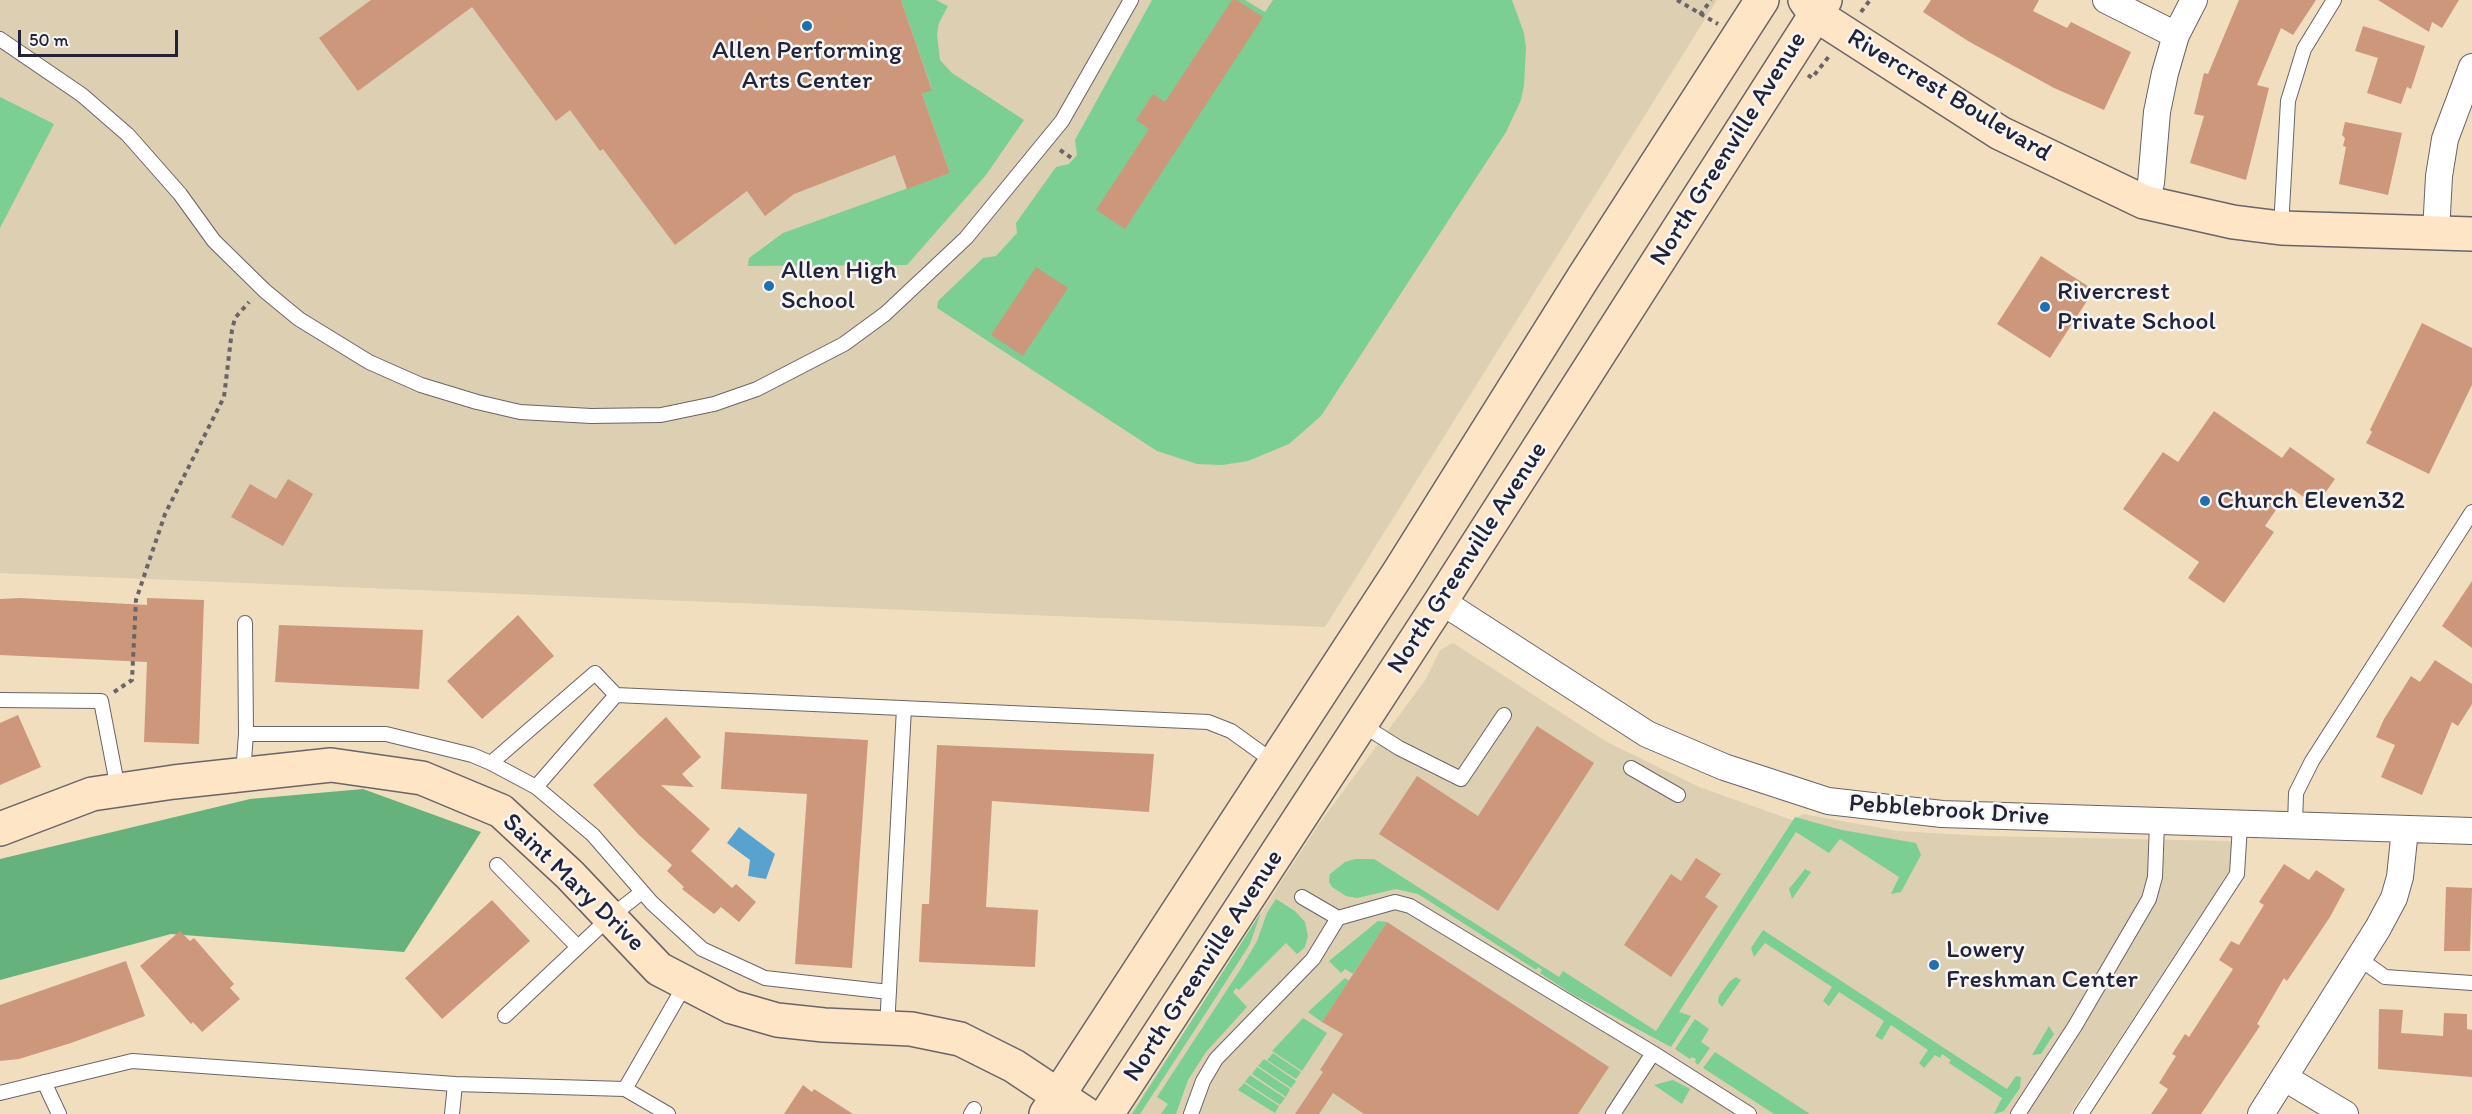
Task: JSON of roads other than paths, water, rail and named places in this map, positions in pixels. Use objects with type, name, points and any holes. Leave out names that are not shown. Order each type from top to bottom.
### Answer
[{"type":"main road","name":"Rivercrest Boulevard","points":[[1755,3],[1815,5],[2000,133],[2145,202],[2233,222],[2281,228],[2472,234]]},
{"type":"main road","name":"North Greenville Avenue","points":[[1052,1105],[1399,572],[1755,3]]},
{"type":"main road","name":"North Greenville Avenue","points":[[1107,1114],[1441,601],[1815,5]]},
{"type":"main road","points":[[1399,572],[1441,601]]},
{"type":"main road","name":"Saint Mary Drive","points":[[0,829],[67,801],[118,789],[331,765],[422,778],[501,811],[610,917],[659,969],[732,1007],[777,1020],[921,1030],[960,1039],[1014,1066],[1052,1105],[1086,1114]]},
{"type":"street","points":[[2106,0],[2176,35]]},
{"type":"street","points":[[2145,202],[2152,173],[2161,92],[2176,35],[2194,0]]},
{"type":"street","points":[[2436,233],[2445,139],[2472,67]]},
{"type":"street","name":"Pebblebrook Drive","points":[[1441,601],[1647,734],[1724,767],[1828,801],[1904,812],[2157,823],[2472,831]]},
{"type":"street","points":[[2261,1114],[2357,957],[2378,928],[2394,898],[2400,877],[2405,830]]},
{"type":"street","points":[[2285,1078],[2345,1114]]},
{"type":"lane","points":[[0,39],[82,95],[128,135],[153,161],[214,241],[238,266],[299,319],[369,362],[421,385],[520,412],[603,416],[662,415],[714,404],[757,389],[836,349],[885,314],[966,238],[1062,121],[1119,22],[1129,0]]},
{"type":"lane","points":[[2281,228],[2288,101],[2304,49],[2334,0]]},
{"type":"lane","points":[[2295,826],[2296,793],[2312,762],[2472,512]]},
{"type":"lane","points":[[243,774],[246,734],[245,623]]},
{"type":"lane","points":[[491,763],[595,673],[616,695],[1208,722],[1231,731],[1274,762]]},
{"type":"lane","points":[[536,787],[616,695]]},
{"type":"lane","points":[[0,700],[101,701],[118,789]]},
{"type":"lane","points":[[887,1028],[904,708]]},
{"type":"lane","points":[[1361,724],[1399,748],[1461,779],[1504,715]]},
{"type":"lane","points":[[246,734],[386,734],[491,763],[536,787],[593,835],[642,892],[702,949],[765,978],[889,992]]},
{"type":"lane","points":[[1631,768],[1678,795]]},
{"type":"lane","points":[[2018,1114],[2075,1026],[2149,899],[2155,877],[2157,823]]},
{"type":"lane","points":[[2081,1114],[2237,874],[2240,825]]},
{"type":"lane","points":[[497,865],[578,947]]},
{"type":"lane","points":[[505,1016],[610,917],[642,892]]},
{"type":"lane","points":[[1302,897],[1338,918]]},
{"type":"lane","points":[[1191,1114],[1203,1081],[1216,1059],[1313,958],[1338,918],[1395,902],[1410,906],[1749,1114]]},
{"type":"lane","points":[[2357,957],[2385,977],[2472,983]]},
{"type":"lane","points":[[625,1089],[686,983]]},
{"type":"lane","points":[[1613,1114],[1653,1053]]},
{"type":"lane","points":[[0,1093],[132,1061],[455,1084],[625,1089],[668,1114]]},
{"type":"lane","points":[[44,1082],[59,1114]]},
{"type":"lane","points":[[452,1114],[455,1084]]},
{"type":"water","points":[[739,827],[775,854],[766,879],[748,876],[750,860],[727,843]]},
{"type":"place","name":"Allen Performing Arts Center","points":[[807,26]]},
{"type":"place","name":"Allen High School","points":[[769,286]]},
{"type":"place","name":"Rivercrest Private School","points":[[2045,307]]},
{"type":"place","name":"Church Eleven32","points":[[2205,501]]},
{"type":"place","name":"Lowery Freshman Center","points":[[1934,965]]}]
